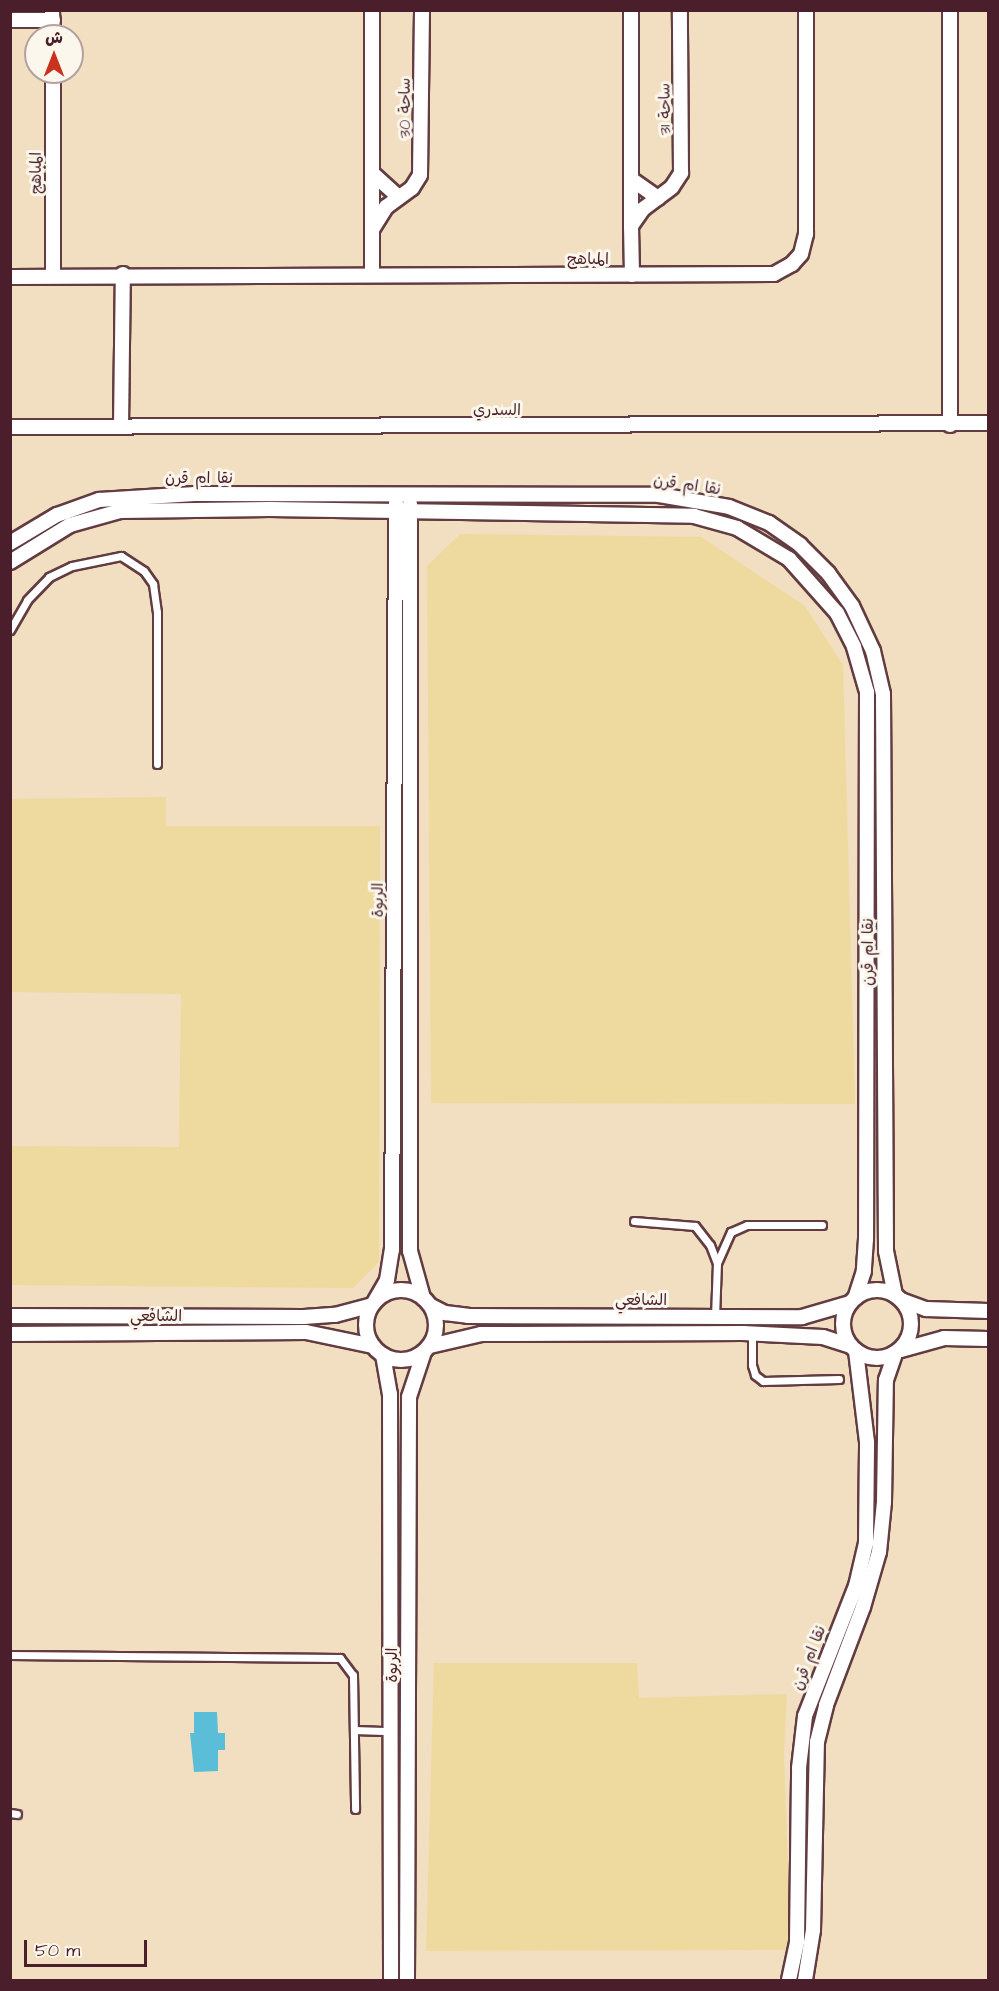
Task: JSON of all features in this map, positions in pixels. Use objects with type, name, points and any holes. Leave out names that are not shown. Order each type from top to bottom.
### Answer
[{"type":"street","name":"ساحة 30","points":[[372,10],[372,275]]},
{"type":"street","name":"ساحة 30","points":[[372,230],[379,215],[412,188],[421,167],[422,10]]},
{"type":"street","name":"ساحة 31","points":[[631,10],[632,275]]},
{"type":"street","name":"ساحة 31","points":[[631,226],[678,180],[682,166],[680,10]]},
{"type":"street","name":"المباهج","points":[[10,277],[123,274],[774,274],[792,264],[801,254],[806,222],[806,10]]},
{"type":"street","points":[[950,10],[950,425]]},
{"type":"street","points":[[10,20],[52,15]]},
{"type":"street","name":"المباهج","points":[[53,84],[53,275]]},
{"type":"street","points":[[372,173],[399,197]]},
{"type":"street","points":[[631,179],[658,198]]},
{"type":"street","points":[[121,427],[123,274]]},
{"type":"street","name":"السدري","points":[[10,427],[987,425]]},
{"type":"street","name":"الربوة","points":[[396,495],[403,512],[410,1251],[427,1302]]},
{"type":"street","name":"الربوة","points":[[374,1303],[387,1280],[392,1250],[403,512],[411,495]]},
{"type":"street","name":"نقا ام قرن","points":[[10,543],[65,511],[130,496],[659,495],[710,502],[769,523],[800,544],[828,573],[852,606],[873,651],[883,694],[886,1251],[898,1297]]},
{"type":"street","name":"نقا ام قرن","points":[[10,562],[70,525],[120,511],[270,508],[403,512],[659,513],[715,520],[750,534],[789,559],[813,582],[842,621],[860,662],[869,720],[866,1239],[864,1271],[852,1300]]},
{"type":"street","points":[[404,1290],[427,1302],[437,1326],[427,1349],[404,1360],[378,1351],[366,1326],[374,1303],[404,1290]]},
{"type":"street","points":[[988,1311],[926,1309],[874,1290],[852,1300],[843,1320],[853,1348],[875,1359],[944,1338],[988,1339]]},
{"type":"street","points":[[898,1297],[912,1325],[898,1352]]},
{"type":"street","name":"الشافعي","points":[[427,1302],[446,1313],[468,1316],[802,1317],[852,1300]]},
{"type":"street","name":"الشافعي","points":[[10,1316],[304,1317],[336,1315],[374,1303]]},
{"type":"street","name":"الشافعي","points":[[10,1334],[306,1332],[339,1336],[378,1351]]},
{"type":"street","name":"الشافعي","points":[[427,1349],[481,1334],[752,1333],[823,1337],[853,1348]]},
{"type":"street","name":"نقا ام قرن","points":[[789,1980],[797,1941],[799,1768],[805,1716],[856,1586],[866,1543],[867,1442],[853,1348]]},
{"type":"street","name":"الربوة","points":[[407,1980],[409,1397],[427,1349]]},
{"type":"street","name":"الربوة","points":[[378,1351],[390,1394],[391,1980]]},
{"type":"street","name":"نقا ام قرن","points":[[805,1980],[813,1930],[817,1742],[826,1705],[863,1607],[879,1552],[884,1502],[886,1380],[898,1352]]},
{"type":"lane","points":[[10,630],[27,600],[49,577],[72,566],[121,556],[144,571],[153,584],[157,612],[157,764]]},
{"type":"lane","points":[[634,1221],[695,1226],[710,1245],[717,1263]]},
{"type":"lane","points":[[715,1317],[717,1263],[724,1240],[736,1229],[822,1225]]},
{"type":"lane","points":[[752,1333],[755,1375],[763,1380],[839,1379]]},
{"type":"lane","points":[[10,1655],[340,1658],[353,1675],[355,1809]]},
{"type":"lane","points":[[354,1730],[391,1731]]},
{"type":"sand","points":[[460,534],[701,537],[805,606],[843,665],[855,1104],[431,1103],[427,566]]},
{"type":"sand","points":[[166,797],[166,826],[380,826],[379,1262],[353,1288],[11,1285],[11,1146],[179,1147],[181,994],[11,992],[11,799]]},
{"type":"sand","points":[[434,1663],[637,1663],[639,1698],[787,1694],[784,1755],[791,1950],[426,1951]]},
{"type":"water","points":[[194,1712],[217,1712],[218,1733],[225,1733],[225,1750],[218,1750],[218,1771],[194,1772],[190,1733],[194,1733]]}]
